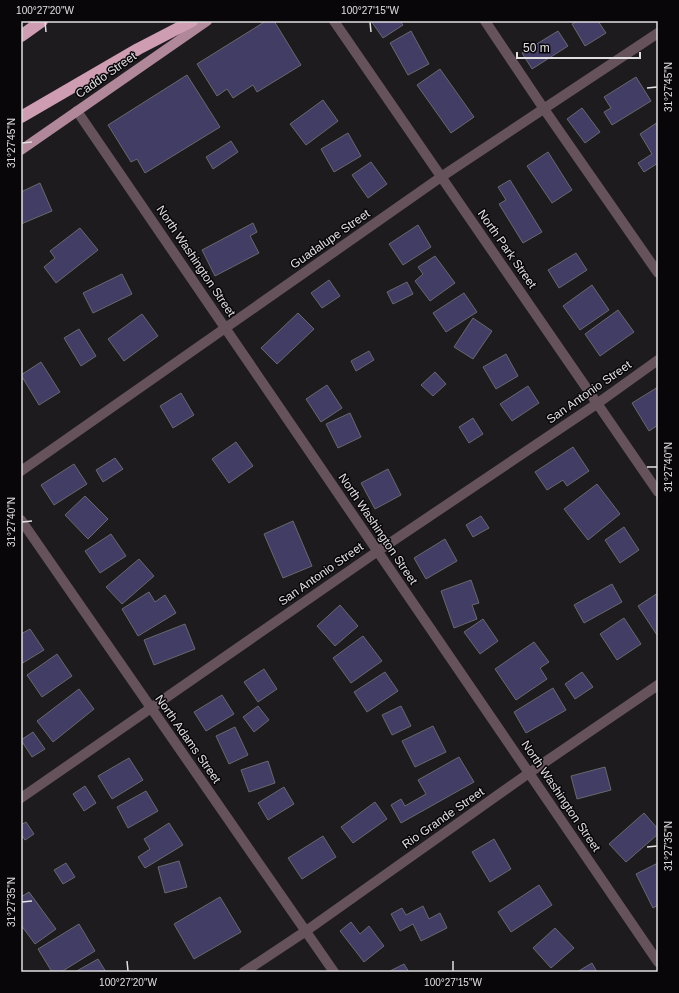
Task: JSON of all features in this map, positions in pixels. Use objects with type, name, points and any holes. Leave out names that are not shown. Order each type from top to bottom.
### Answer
[{"type":"highway","points":[[21,36],[42,21]]},
{"type":"highway","points":[[21,117],[138,49],[192,21]]},
{"type":"main road","name":"Caddo Street","points":[[21,150],[207,21]]},
{"type":"street","name":"North Park Street","points":[[334,21],[658,492]]},
{"type":"street","points":[[485,21],[658,273]]},
{"type":"street","name":"Guadalupe Street","points":[[21,471],[441,177],[658,34]]},
{"type":"street","name":"North Washington Street","points":[[77,111],[658,962]]},
{"type":"street","name":"San Antonio Street","points":[[21,798],[378,551],[598,404],[658,360]]},
{"type":"street","name":"North Adams Street","points":[[21,520],[334,972]]},
{"type":"street","name":"Rio Grande Street","points":[[244,972],[306,932],[529,773],[658,686]]},
{"type":"building","points":[[266,21],[274,21],[301,65],[257,92],[253,85],[233,98],[227,89],[217,96],[197,64]]},
{"type":"building","points":[[371,21],[400,21],[403,25],[383,38]]},
{"type":"building","points":[[578,21],[598,21],[606,33],[585,46],[572,24]]},
{"type":"building","points":[[411,31],[429,64],[408,75],[390,43]]},
{"type":"building","points":[[558,31],[568,46],[532,69],[522,53]]},
{"type":"building","points":[[440,69],[474,117],[451,133],[417,85]]},
{"type":"building","points":[[187,75],[220,127],[145,173],[137,159],[131,162],[108,125]]},
{"type":"building","points":[[636,77],[651,101],[612,125],[604,112],[611,108],[604,97]]},
{"type":"building","points":[[323,100],[338,121],[306,145],[290,124]]},
{"type":"building","points":[[582,108],[600,132],[585,143],[567,119]]},
{"type":"building","points":[[658,122],[658,163],[644,172],[638,163],[652,154],[640,134]]},
{"type":"building","points":[[348,133],[361,156],[334,172],[321,149]]},
{"type":"building","points":[[231,141],[238,152],[213,169],[206,157]]},
{"type":"building","points":[[548,152],[572,190],[552,203],[527,166]]},
{"type":"building","points":[[371,162],[387,184],[368,198],[352,175]]},
{"type":"building","points":[[510,180],[542,232],[523,243],[499,204],[506,200],[498,187]]},
{"type":"building","points":[[40,183],[52,211],[21,224],[21,192]]},
{"type":"building","points":[[253,223],[257,232],[250,236],[259,253],[215,276],[202,250]]},
{"type":"building","points":[[418,225],[431,247],[403,265],[389,244]]},
{"type":"building","points":[[80,228],[98,250],[56,283],[44,267],[55,258],[50,251]]},
{"type":"building","points":[[576,253],[587,270],[559,288],[548,270]]},
{"type":"building","points":[[435,256],[455,283],[430,301],[415,281],[423,274],[418,267]]},
{"type":"building","points":[[122,274],[132,294],[93,313],[83,293]]},
{"type":"building","points":[[329,280],[340,296],[322,308],[311,293]]},
{"type":"building","points":[[407,282],[413,294],[393,304],[387,292]]},
{"type":"building","points":[[592,285],[609,310],[580,330],[563,306]]},
{"type":"building","points":[[464,293],[477,312],[446,332],[433,313]]},
{"type":"building","points":[[618,310],[634,332],[600,356],[585,334]]},
{"type":"building","points":[[298,313],[314,329],[277,364],[261,348]]},
{"type":"building","points":[[142,314],[158,336],[124,361],[108,339]]},
{"type":"building","points":[[473,318],[492,331],[473,359],[454,347]]},
{"type":"building","points":[[79,329],[96,356],[81,366],[64,338]]},
{"type":"building","points":[[369,351],[374,360],[356,371],[351,361]]},
{"type":"building","points":[[506,354],[518,376],[496,389],[483,367]]},
{"type":"building","points":[[41,362],[60,392],[39,405],[21,375]]},
{"type":"building","points":[[435,372],[446,384],[433,396],[421,385]]},
{"type":"building","points":[[327,385],[342,408],[321,422],[306,399]]},
{"type":"building","points":[[528,386],[539,403],[512,421],[500,404]]},
{"type":"building","points":[[658,387],[658,425],[649,431],[632,403]]},
{"type":"building","points":[[181,393],[194,415],[173,428],[160,406]]},
{"type":"building","points":[[350,413],[361,437],[338,448],[326,424]]},
{"type":"building","points":[[473,418],[483,434],[469,443],[459,427]]},
{"type":"building","points":[[236,442],[253,466],[229,483],[212,459]]},
{"type":"building","points":[[573,447],[589,471],[567,486],[563,480],[547,490],[535,472]]},
{"type":"building","points":[[115,458],[123,469],[103,482],[96,470]]},
{"type":"building","points":[[74,464],[87,484],[54,505],[41,485]]},
{"type":"building","points":[[388,469],[401,495],[375,509],[361,483]]},
{"type":"building","points":[[597,484],[620,514],[588,540],[564,509]]},
{"type":"building","points":[[85,496],[108,519],[88,539],[65,515]]},
{"type":"building","points":[[481,516],[489,528],[473,537],[466,525]]},
{"type":"building","points":[[293,521],[312,566],[283,578],[264,534]]},
{"type":"building","points":[[624,527],[639,550],[620,563],[605,540]]},
{"type":"building","points":[[111,534],[126,556],[100,573],[85,551]]},
{"type":"building","points":[[445,539],[457,561],[426,579],[414,558]]},
{"type":"building","points":[[139,559],[154,576],[122,604],[106,587]]},
{"type":"building","points":[[471,580],[479,603],[472,605],[477,619],[454,628],[441,591]]},
{"type":"building","points":[[612,584],[622,602],[584,623],[574,605]]},
{"type":"building","points":[[149,592],[155,602],[165,595],[176,613],[138,636],[122,609]]},
{"type":"building","points":[[658,593],[658,635],[657,635],[638,606]]},
{"type":"building","points":[[340,605],[358,626],[335,646],[317,626]]},
{"type":"building","points":[[624,618],[641,644],[617,660],[600,634]]},
{"type":"building","points":[[483,619],[498,641],[480,654],[464,632]]},
{"type":"building","points":[[185,624],[195,649],[154,665],[144,640]]},
{"type":"building","points":[[30,629],[44,650],[21,664],[21,634]]},
{"type":"building","points":[[363,636],[382,661],[351,683],[333,658]]},
{"type":"building","points":[[534,642],[549,662],[540,668],[547,679],[516,700],[495,669]]},
{"type":"building","points":[[57,654],[72,676],[42,697],[27,675]]},
{"type":"building","points":[[264,669],[277,689],[258,702],[244,682]]},
{"type":"building","points":[[385,672],[398,691],[367,712],[354,692]]},
{"type":"building","points":[[582,672],[593,687],[575,699],[565,684]]},
{"type":"building","points":[[553,688],[566,710],[526,733],[514,712]]},
{"type":"building","points":[[79,689],[94,709],[53,742],[37,721]]},
{"type":"building","points":[[222,695],[234,714],[206,731],[194,712]]},
{"type":"building","points":[[258,706],[269,720],[254,732],[243,717]]},
{"type":"building","points":[[401,706],[411,726],[392,735],[382,715]]},
{"type":"building","points":[[433,726],[446,752],[415,767],[402,741]]},
{"type":"building","points":[[235,727],[248,755],[229,764],[216,736]]},
{"type":"building","points":[[33,732],[45,749],[32,757],[21,740]]},
{"type":"building","points":[[459,757],[474,782],[401,823],[391,805],[401,799],[405,806],[426,794],[418,780]]},
{"type":"building","points":[[129,758],[143,780],[112,799],[98,776]]},
{"type":"building","points":[[268,761],[275,783],[249,792],[241,770]]},
{"type":"building","points":[[605,767],[611,790],[577,799],[571,776]]},
{"type":"building","points":[[85,786],[96,803],[84,811],[73,794]]},
{"type":"building","points":[[284,787],[294,804],[268,820],[258,803]]},
{"type":"building","points":[[146,791],[158,811],[128,828],[117,807]]},
{"type":"building","points":[[375,802],[387,819],[353,843],[341,827]]},
{"type":"building","points":[[644,813],[658,829],[658,834],[626,862],[609,844]]},
{"type":"building","points":[[26,822],[34,834],[25,840],[21,834],[21,825]]},
{"type":"building","points":[[169,823],[183,845],[145,868],[138,857],[150,849],[144,839]]},
{"type":"building","points":[[323,836],[336,857],[302,879],[288,858]]},
{"type":"building","points":[[494,839],[511,869],[490,882],[472,852]]},
{"type":"building","points":[[179,861],[187,887],[165,893],[158,867]]},
{"type":"building","points":[[66,863],[75,877],[63,884],[54,870]]},
{"type":"building","points":[[658,863],[658,905],[653,908],[636,874]]},
{"type":"building","points":[[539,885],[552,905],[511,932],[498,912]]},
{"type":"building","points":[[29,892],[56,929],[35,944],[21,925],[21,897]]},
{"type":"building","points":[[220,897],[241,932],[194,959],[174,924]]},
{"type":"building","points":[[423,906],[429,919],[440,913],[447,928],[421,941],[413,924],[400,931],[391,914],[402,908],[406,915]]},
{"type":"building","points":[[351,922],[360,934],[369,926],[384,946],[364,962],[340,931]]},
{"type":"building","points":[[79,924],[95,951],[61,972],[52,972],[38,949]]},
{"type":"building","points":[[555,928],[574,948],[551,968],[533,948]]},
{"type":"building","points":[[98,959],[106,972],[75,972]]},
{"type":"building","points":[[592,963],[597,972],[577,972]]},
{"type":"building","points":[[404,964],[409,972],[388,972]]}]
